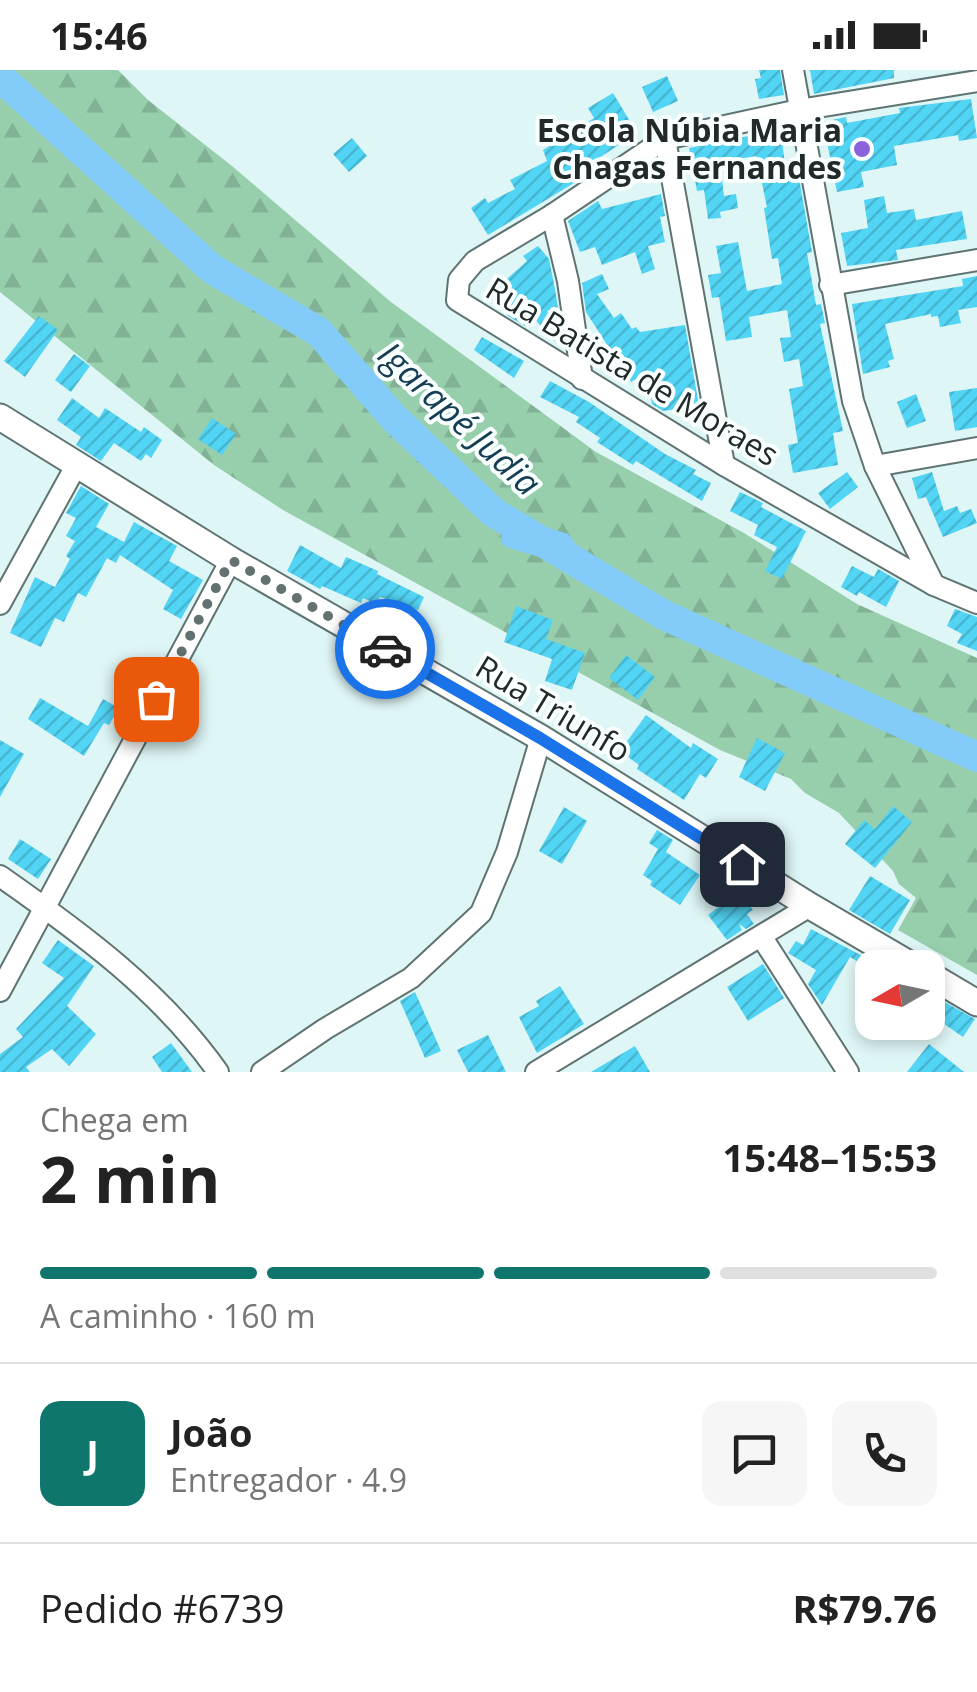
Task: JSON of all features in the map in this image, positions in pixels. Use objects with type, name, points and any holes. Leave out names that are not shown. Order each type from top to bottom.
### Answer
[{"type":"street","points":[[793,70],[853,401],[875,466],[934,585]]},
{"type":"street","name":"Rua Batista de Moraes","points":[[977,81],[799,110],[665,138],[476,261],[460,280],[457,300],[724,465],[934,585],[977,603]]},
{"type":"street","points":[[665,138],[724,465]]},
{"type":"street","points":[[552,215],[568,282],[582,379]]},
{"type":"street","points":[[830,285],[977,260]]},
{"type":"street","name":"Rua Triunfo","points":[[0,417],[231,560],[540,738],[885,950]]},
{"type":"street","points":[[875,466],[977,448]]},
{"type":"street","points":[[0,604],[78,464]]},
{"type":"street","points":[[0,991],[231,560]]},
{"type":"street","points":[[262,1072],[412,978],[481,912],[507,852],[540,738]]},
{"type":"street","points":[[0,876],[152,993],[218,1072]]},
{"type":"street","points":[[536,1072],[810,906]]},
{"type":"street","points":[[761,936],[848,1072]]},
{"type":"street","points":[[945,984],[977,1003]]},
{"type":"green space","points":[[0,70],[118,70],[148,100],[391,302],[596,452],[744,533],[857,604],[977,658],[977,975],[945,957],[945,950],[933,950],[898,930],[916,898],[899,884],[893,871],[839,813],[805,793],[791,779],[720,750],[283,510],[214,465],[0,292]]},
{"type":"water","points":[[510,511],[568,534],[588,560],[604,569],[603,582],[591,579],[572,563],[506,547],[501,526]]},
{"type":"building","points":[[759,70],[780,70],[784,95],[759,99],[755,79],[761,78]]},
{"type":"building","points":[[810,70],[894,70],[894,78],[814,94]]},
{"type":"building","points":[[667,76],[678,101],[653,112],[642,87]]},
{"type":"building","points":[[613,93],[637,133],[576,173],[579,180],[488,235],[471,208],[485,198],[488,203],[515,189],[510,180],[547,161],[543,150],[594,118],[588,108]]},
{"type":"building","name":"Escola Núbia Maria Chagas Fernandes","points":[[971,99],[977,138],[959,141],[958,135],[894,146],[897,165],[861,172],[864,187],[837,192],[823,122],[846,117],[847,123],[900,113],[899,108]]},
{"type":"building","points":[[781,133],[787,180],[799,178],[812,252],[807,253],[816,305],[821,304],[825,323],[820,324],[843,431],[833,433],[838,465],[793,473],[788,445],[798,443],[789,389],[803,386],[799,359],[784,362],[780,338],[791,337],[787,310],[749,317],[752,337],[726,341],[719,297],[712,298],[708,275],[721,273],[716,246],[738,242],[747,291],[782,284],[778,258],[772,259],[764,208],[767,207],[756,156],[720,162],[724,196],[736,194],[738,208],[720,212],[721,218],[708,219],[704,190],[697,191],[689,148]]},
{"type":"building","points":[[352,138],[367,156],[349,172],[333,154]]},
{"type":"building","points":[[661,194],[665,242],[648,246],[655,269],[642,274],[635,252],[602,265],[595,247],[580,252],[568,221],[598,201],[602,209]]},
{"type":"building","points":[[884,196],[887,213],[914,209],[916,220],[962,211],[967,239],[896,250],[898,260],[847,266],[841,233],[868,228],[864,200]]},
{"type":"building","points":[[538,246],[549,259],[558,307],[547,311],[561,326],[562,334],[554,341],[533,317],[525,326],[508,316],[489,295],[527,261],[523,256]]},
{"type":"building","points":[[602,274],[609,289],[597,294],[614,318],[621,313],[632,329],[636,327],[640,332],[685,325],[699,406],[663,411],[652,404],[646,372],[631,382],[586,312],[582,283]]},
{"type":"building","points":[[977,276],[977,307],[958,310],[961,323],[940,327],[938,316],[931,314],[885,324],[894,359],[888,361],[890,367],[863,374],[852,304],[963,286],[962,279]]},
{"type":"building","points":[[39,316],[58,330],[25,377],[4,361]]},
{"type":"building","points":[[482,337],[524,361],[514,378],[474,350]]},
{"type":"building","points":[[74,354],[90,366],[71,392],[55,380]]},
{"type":"building","points":[[550,381],[696,470],[693,474],[711,483],[702,501],[597,442],[600,438],[576,422],[579,417],[540,397]]},
{"type":"building","points":[[977,388],[977,427],[955,431],[949,392]]},
{"type":"building","points":[[916,394],[926,421],[907,428],[897,402]]},
{"type":"building","points":[[72,398],[99,418],[105,408],[141,432],[144,427],[162,440],[151,458],[146,454],[141,461],[114,443],[101,461],[76,445],[81,437],[57,420]]},
{"type":"building","points":[[212,418],[236,434],[222,455],[198,439]]},
{"type":"building","points":[[847,472],[858,487],[830,509],[818,493]]},
{"type":"building","points":[[932,472],[944,511],[957,506],[960,513],[971,509],[977,523],[943,537],[926,497],[918,499],[912,478]]},
{"type":"building","points":[[81,486],[109,504],[96,527],[124,542],[134,522],[177,546],[169,561],[203,580],[181,619],[163,609],[173,590],[120,555],[116,563],[107,558],[86,597],[78,593],[64,622],[55,618],[41,647],[10,633],[35,577],[55,587],[70,559],[66,556],[75,541],[66,536],[76,518],[66,513]]},
{"type":"building","points":[[740,492],[806,531],[782,579],[765,571],[777,547],[754,535],[758,525],[730,511]]},
{"type":"building","points":[[300,545],[341,568],[346,557],[378,571],[377,574],[424,597],[418,610],[380,597],[376,604],[363,598],[361,603],[322,586],[320,589],[287,571]]},
{"type":"building","points":[[852,566],[874,577],[878,569],[899,581],[886,607],[841,587]]},
{"type":"building","points":[[516,606],[553,620],[546,639],[585,653],[572,690],[545,681],[552,659],[504,642]]},
{"type":"building","points":[[955,609],[977,617],[977,651],[957,643],[962,634],[947,626]]},
{"type":"building","points":[[626,655],[655,677],[638,700],[609,678]]},
{"type":"building","points":[[40,698],[88,726],[103,699],[119,708],[109,725],[104,723],[84,756],[28,719]]},
{"type":"building","points":[[646,715],[691,748],[693,743],[718,759],[706,778],[700,774],[684,800],[637,769],[639,765],[620,751]]},
{"type":"building","points":[[757,738],[785,753],[765,791],[739,777]]},
{"type":"building","points":[[0,740],[24,754],[0,797]]},
{"type":"building","points":[[893,806],[912,822],[875,868],[845,844],[864,820],[875,829]]},
{"type":"building","points":[[564,807],[587,821],[562,864],[539,851]]},
{"type":"building","points":[[657,830],[673,840],[666,852],[700,875],[680,905],[650,885],[652,881],[643,875],[658,849],[649,843]]},
{"type":"building","points":[[20,839],[51,859],[38,879],[8,859]]},
{"type":"building","points":[[870,876],[910,900],[890,934],[849,910]]},
{"type":"building","points":[[739,891],[753,910],[747,914],[754,924],[746,929],[739,924],[742,930],[727,940],[708,915]]},
{"type":"building","points":[[811,929],[855,952],[855,960],[850,957],[822,1005],[808,984],[816,970],[788,953],[796,941],[803,945]]},
{"type":"building","points":[[58,940],[94,966],[67,1006],[96,1034],[69,1066],[52,1049],[26,1067],[30,1072],[0,1072],[0,1054],[23,1037],[16,1029],[64,978],[42,963]]},
{"type":"building","points":[[763,964],[784,998],[748,1021],[727,987]]},
{"type":"building","points":[[560,986],[584,1024],[537,1053],[519,1017],[539,1006],[536,1001]]},
{"type":"building","points":[[415,992],[441,1051],[425,1058],[400,1001]]},
{"type":"building","points":[[945,1002],[975,1019],[963,1037],[945,1025]]},
{"type":"building","points":[[488,1035],[506,1072],[468,1072],[457,1050]]},
{"type":"building","points":[[171,1043],[192,1072],[162,1072],[152,1057]]},
{"type":"building","points":[[929,1044],[964,1072],[907,1072]]},
{"type":"building","points":[[635,1046],[650,1072],[591,1072]]},
{"type":"waterway","name":"Igarapé Judia","points":[[0,77],[212,269],[319,332],[394,418],[493,512],[664,615],[977,757]]},
{"type":"way so far","points":[[156,699],[231,560],[385,649]]},
{"type":"place","name":"Escola Núbia Maria Chagas Fernandes","points":[[862,149]]},
{"type":"route","points":[[385,649],[540,738],[742,864]]}]
